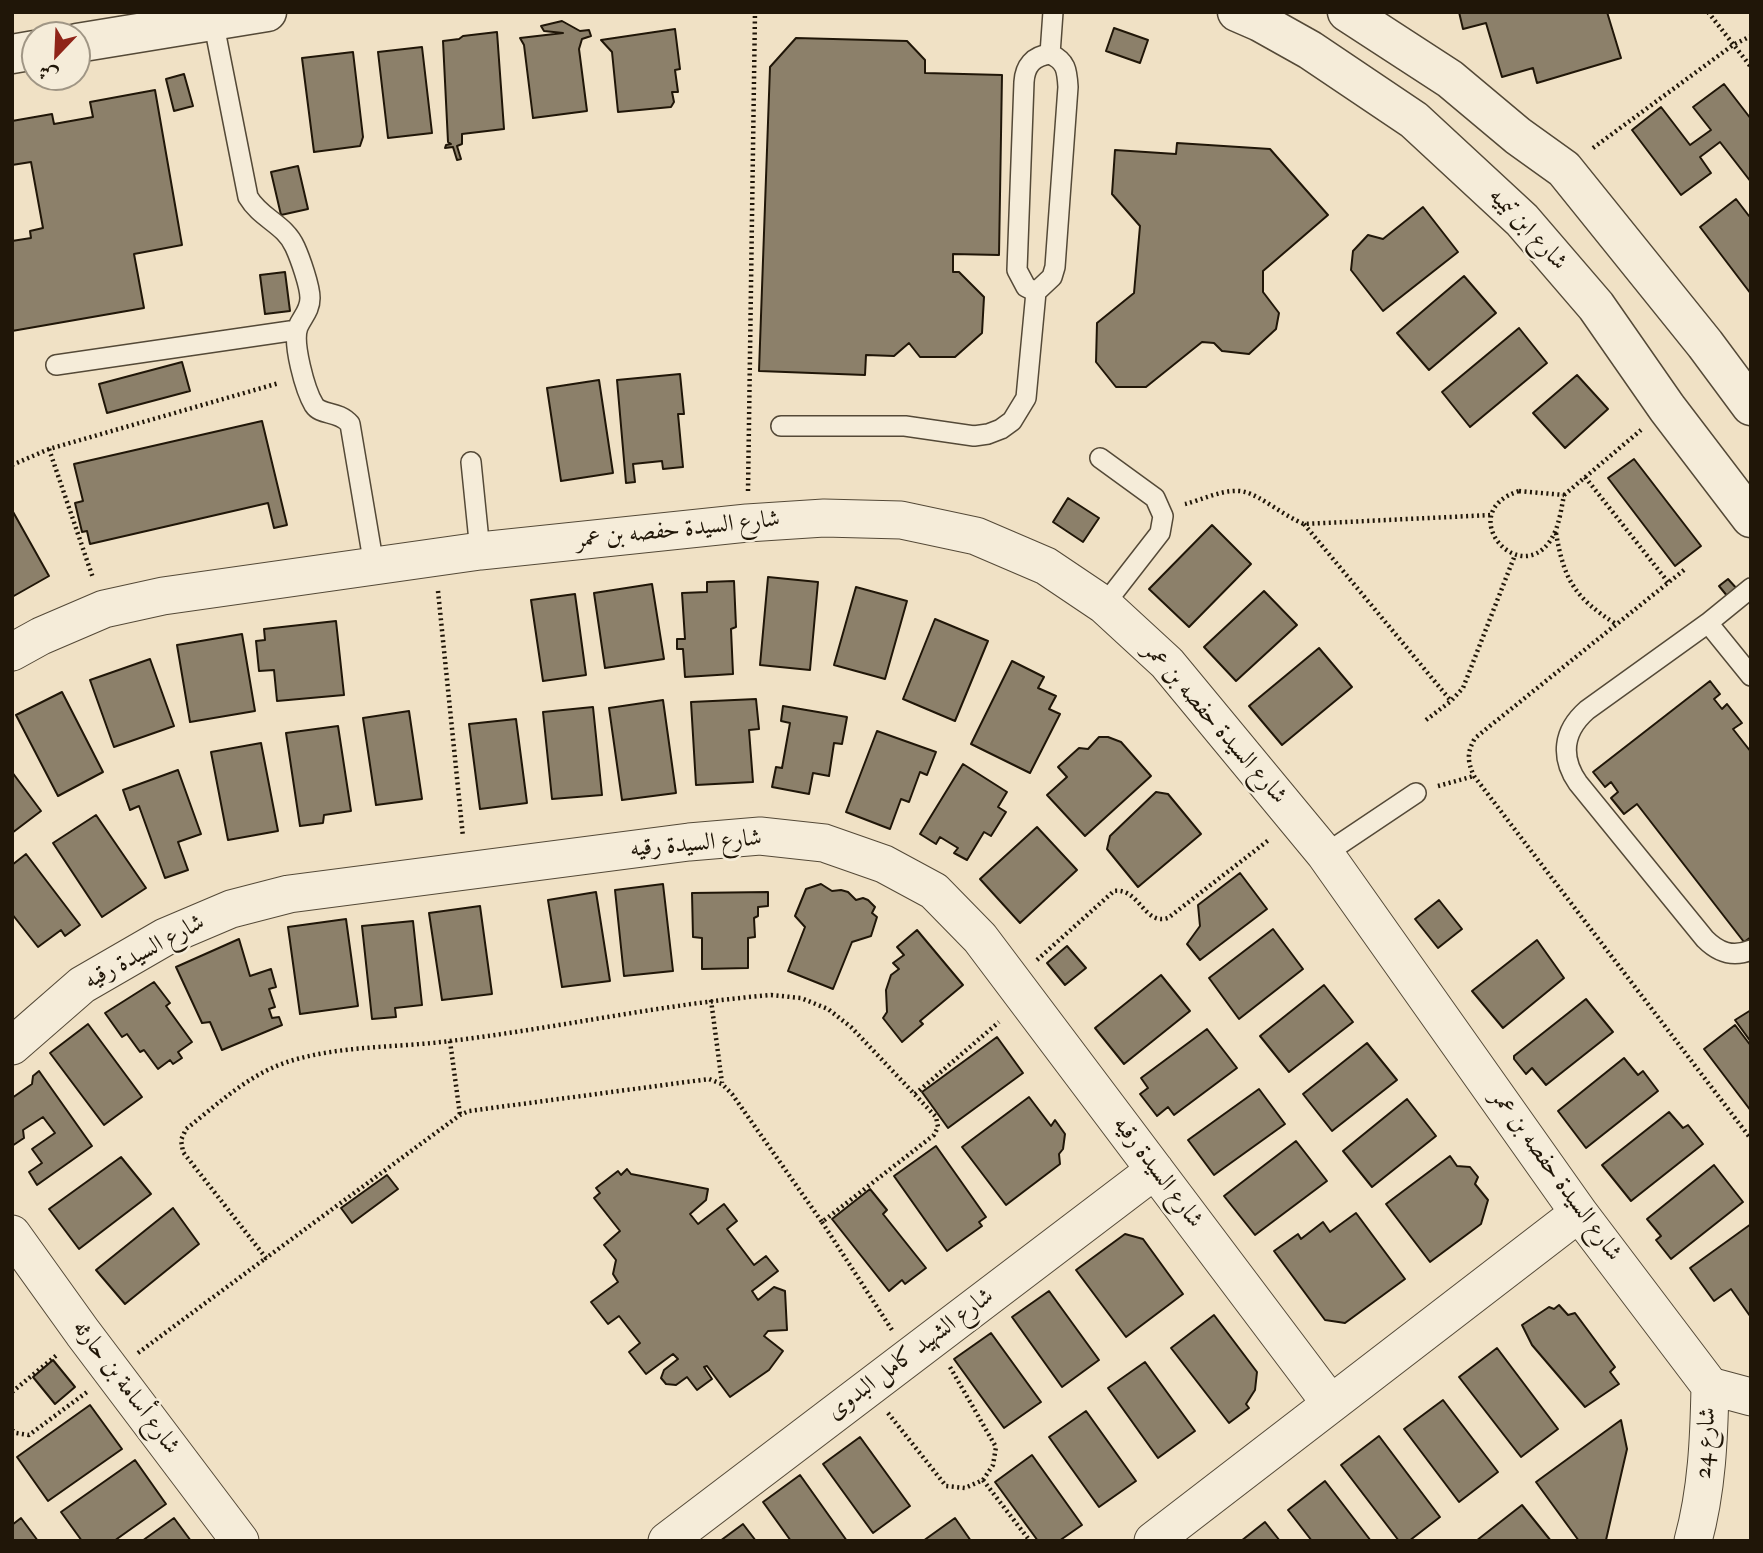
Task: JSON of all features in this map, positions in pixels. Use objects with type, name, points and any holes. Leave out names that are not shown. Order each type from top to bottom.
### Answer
[{"type":"street","points":[[91,41],[267,12]]},
{"type":"street","points":[[1347,12],[1450,79],[1518,136],[1564,169],[1705,344],[1751,406]]},
{"type":"street","name":"شارع ابن تيميه","points":[[1254,15],[1414,120],[1522,220],[1596,306],[1667,408],[1751,518]]},
{"type":"street","name":"شارع السيدة حفصه بن عمر","points":[[12,652],[103,609],[163,596],[480,551],[747,523],[824,518],[901,520],[976,536],[1046,566],[1104,605],[1167,663],[1325,854],[1579,1213],[1710,1386]]},
{"type":"street","name":"شارع السيدة رقيه","points":[[12,1046],[82,985],[165,937],[231,909],[289,894],[689,842],[760,836],[824,843],[884,864],[934,891],[980,938],[1331,1404]]},
{"type":"street","name":"شارع الشهيد كامل البدوى","points":[[667,1541],[1155,1170]]},
{"type":"street","points":[[1153,1541],[1579,1213]]},
{"type":"street","name":"شارع أسامة بن حارثه","points":[[12,1234],[82,1333],[240,1541]]},
{"type":"street","name":"شارع 24","points":[[1693,1541],[1705,1480],[1710,1433],[1710,1386],[1751,1397]]},
{"type":"lane","points":[[1050,54],[1053,12]]},
{"type":"lane","points":[[213,20],[248,197],[256,209],[283,229],[290,238],[296,248],[309,290],[309,309],[297,330],[303,376],[314,407],[344,417],[350,424],[374,566]]},
{"type":"lane","points":[[781,426],[905,426],[974,436],[1001,429],[1012,421],[1026,398],[1037,292],[1052,277],[1055,267],[1068,87],[1065,64],[1050,54],[1042,55],[1031,62],[1024,82],[1017,270],[1026,287],[1037,292]]},
{"type":"lane","points":[[56,365],[297,330]]},
{"type":"lane","points":[[1100,458],[1155,498],[1162,511],[1160,533],[1104,605]]},
{"type":"lane","points":[[471,462],[480,551]]},
{"type":"lane","points":[[1751,588],[1577,719],[1566,744],[1570,772],[1705,939],[1723,952],[1734,954],[1751,950]]},
{"type":"lane","points":[[1708,623],[1751,676]]},
{"type":"lane","points":[[1325,854],[1416,793]]},
{"type":"path","points":[[747,523],[755,12]]},
{"type":"path","points":[[1708,12],[1751,67]]},
{"type":"path","points":[[1564,169],[1733,45],[1751,36]]},
{"type":"path","points":[[12,465],[49,449],[303,376]]},
{"type":"path","points":[[1564,495],[1519,491],[1507,495],[1497,503],[1491,515],[1494,539],[1503,549],[1515,555],[1527,556],[1539,552],[1549,543],[1555,532],[1564,495],[1667,408]]},
{"type":"path","points":[[49,449],[103,609]]},
{"type":"path","points":[[1585,477],[1668,582]]},
{"type":"path","points":[[1162,511],[1242,491],[1253,495],[1286,517],[1304,524],[1491,515]]},
{"type":"path","points":[[1304,524],[1451,701]]},
{"type":"path","points":[[1555,532],[1560,561],[1573,587],[1592,609],[1616,624]]},
{"type":"path","points":[[1426,720],[1463,688],[1515,555]]},
{"type":"path","points":[[435,558],[467,872]]},
{"type":"path","points":[[1416,793],[1474,776]]},
{"type":"path","points":[[915,1094],[1114,891],[1123,890],[1129,893],[1154,919],[1161,921],[1296,819]]},
{"type":"path","points":[[266,1258],[183,1152],[181,1140],[186,1129],[253,1077],[286,1063],[321,1054],[450,1041],[711,1000],[771,995],[801,998],[828,1009],[851,1027],[936,1117],[938,1127],[934,1135],[822,1222]]},
{"type":"path","points":[[711,1000],[722,1084]]},
{"type":"path","points":[[450,1041],[460,1115]]},
{"type":"path","points":[[12,1430],[29,1435],[460,1115],[479,1109],[695,1079],[709,1079],[722,1084],[732,1094],[822,1222],[996,1447],[993,1465],[983,1479],[965,1488],[946,1486],[869,1388]]},
{"type":"path","points":[[12,1392],[82,1333]]},
{"type":"path","points":[[983,1479],[1030,1541]]},
{"type":"building","points":[[1459,12],[1607,12],[1621,58],[1537,83],[1533,68],[1502,77],[1486,23],[1463,29]]},
{"type":"building","points":[[562,21],[580,31],[589,30],[591,36],[582,39],[579,49],[587,111],[533,118],[524,45],[520,38],[563,33],[544,31],[541,26]]},
{"type":"building","points":[[1114,28],[1148,40],[1140,63],[1106,51]]},
{"type":"building","points":[[675,29],[680,69],[675,70],[678,92],[672,92],[674,102],[671,107],[618,112],[612,52],[601,40]]},
{"type":"building","points":[[497,32],[504,129],[462,134],[462,144],[457,146],[461,159],[457,160],[453,147],[445,148],[451,144],[448,142],[443,41]]},
{"type":"building","points":[[796,38],[907,41],[925,60],[925,73],[1002,75],[999,255],[953,254],[953,272],[959,272],[984,297],[982,333],[955,357],[920,357],[909,343],[894,356],[866,355],[865,375],[759,371],[770,67]]},
{"type":"building","points":[[422,47],[432,133],[388,138],[378,52]]},
{"type":"building","points":[[353,52],[363,137],[360,146],[314,152],[302,58]]},
{"type":"building","points":[[184,74],[193,106],[174,111],[166,79]]},
{"type":"building","points":[[1724,84],[1751,119],[1751,182],[1720,142],[1700,157],[1711,173],[1681,195],[1632,130],[1661,107],[1690,145],[1711,130],[1693,107]]},
{"type":"building","points":[[155,90],[182,245],[134,254],[144,308],[12,331],[12,241],[31,238],[30,231],[43,228],[31,162],[12,165],[12,121],[52,114],[54,124],[93,117],[90,102]]},
{"type":"building","points":[[1177,143],[1270,149],[1328,215],[1263,271],[1263,292],[1279,313],[1276,329],[1249,354],[1222,351],[1214,343],[1202,342],[1146,387],[1116,387],[1096,362],[1097,323],[1134,293],[1140,226],[1112,194],[1115,150],[1176,154]]},
{"type":"building","points":[[298,166],[308,209],[281,215],[271,172]]},
{"type":"building","points":[[1736,199],[1749,216],[1751,215],[1751,294],[1700,227]]},
{"type":"building","points":[[1423,207],[1458,252],[1383,311],[1351,270],[1353,251],[1368,235],[1383,239]]},
{"type":"building","points":[[285,272],[290,311],[265,314],[260,275]]},
{"type":"building","points":[[1464,276],[1496,313],[1429,370],[1397,333]]},
{"type":"building","points":[[1519,328],[1547,363],[1470,427],[1442,392]]},
{"type":"building","points":[[182,362],[190,391],[107,413],[99,384]]},
{"type":"building","points":[[680,374],[684,414],[678,414],[683,467],[663,469],[662,461],[633,464],[635,482],[626,483],[617,380]]},
{"type":"building","points":[[1577,375],[1608,409],[1565,448],[1533,413]]},
{"type":"building","points":[[599,380],[613,473],[561,481],[547,388]]},
{"type":"building","points":[[262,421],[287,525],[274,528],[268,503],[90,544],[87,531],[82,532],[75,503],[83,501],[74,464]]},
{"type":"building","points":[[1634,459],[1701,546],[1675,566],[1608,478]]},
{"type":"building","points":[[1068,498],[1099,518],[1083,542],[1053,522]]},
{"type":"building","points":[[12,510],[49,576],[12,597]]},
{"type":"building","points":[[1212,525],[1251,564],[1189,627],[1149,589]]},
{"type":"building","points":[[768,577],[818,582],[810,670],[760,665]]},
{"type":"building","points":[[1728,579],[1738,590],[1728,597],[1719,586]]},
{"type":"building","points":[[734,581],[736,627],[731,629],[733,674],[685,677],[683,649],[677,649],[677,639],[685,639],[682,593],[707,592],[707,582]]},
{"type":"building","points":[[652,584],[664,659],[605,668],[594,593]]},
{"type":"building","points":[[856,587],[907,601],[885,679],[834,665]]},
{"type":"building","points":[[1264,591],[1297,625],[1236,681],[1204,647]]},
{"type":"building","points":[[575,594],[586,675],[543,681],[531,600]]},
{"type":"building","points":[[935,619],[988,641],[955,721],[903,699]]},
{"type":"building","points":[[336,621],[344,695],[277,701],[274,670],[259,671],[256,641],[265,640],[264,629]]},
{"type":"building","points":[[242,634],[255,711],[190,722],[177,645]]},
{"type":"building","points":[[1319,648],[1352,687],[1282,745],[1249,706]]},
{"type":"building","points":[[150,659],[174,726],[114,747],[90,680]]},
{"type":"building","points":[[1012,661],[1044,677],[1038,688],[1056,696],[1049,709],[1060,714],[1030,773],[971,744]]},
{"type":"building","points":[[1710,681],[1720,694],[1714,699],[1722,709],[1727,704],[1742,723],[1733,729],[1751,752],[1751,937],[1744,942],[1637,804],[1624,814],[1611,798],[1618,792],[1611,782],[1605,787],[1593,772]]},
{"type":"building","points":[[62,692],[103,772],[58,796],[16,715]]},
{"type":"building","points":[[756,699],[759,729],[749,730],[753,782],[696,785],[691,702]]},
{"type":"building","points":[[663,700],[676,793],[622,800],[609,708]]},
{"type":"building","points":[[783,706],[847,717],[842,744],[834,743],[829,776],[813,773],[809,794],[772,787],[776,767],[782,768],[790,723],[781,721]]},
{"type":"building","points":[[593,707],[602,795],[552,799],[543,712]]},
{"type":"building","points":[[409,711],[422,799],[376,805],[363,718]]},
{"type":"building","points":[[516,719],[527,803],[480,809],[469,724]]},
{"type":"building","points":[[338,726],[351,811],[324,815],[323,823],[300,826],[286,733]]},
{"type":"building","points":[[877,731],[936,752],[927,775],[920,772],[909,802],[901,799],[890,829],[846,812]]},
{"type":"building","points":[[1099,737],[1121,742],[1151,776],[1085,836],[1047,795],[1067,777],[1058,767],[1079,748],[1088,749]]},
{"type":"building","points":[[261,743],[278,831],[228,840],[211,752]]},
{"type":"building","points":[[963,764],[1007,792],[998,807],[1006,812],[991,836],[984,832],[967,860],[954,853],[958,848],[940,837],[936,844],[920,834]]},
{"type":"building","points":[[178,770],[201,834],[178,842],[188,870],[165,878],[139,806],[130,810],[123,790]]},
{"type":"building","points":[[12,772],[41,811],[12,833]]},
{"type":"building","points":[[1156,792],[1168,794],[1201,834],[1138,887],[1107,849],[1110,836]]},
{"type":"building","points":[[96,815],[146,888],[102,917],[53,843]]},
{"type":"building","points":[[1037,827],[1077,870],[1020,923],[980,879]]},
{"type":"building","points":[[26,854],[80,925],[65,936],[61,930],[38,947],[12,914],[12,865]]},
{"type":"building","points":[[1240,873],[1267,909],[1200,960],[1187,944],[1200,926],[1198,905]]},
{"type":"building","points":[[663,884],[673,971],[624,976],[615,890]]},
{"type":"building","points":[[821,884],[832,891],[848,892],[856,900],[868,900],[875,907],[872,913],[877,917],[871,936],[852,942],[833,989],[788,971],[805,927],[795,916],[806,889]]},
{"type":"building","points":[[596,892],[610,981],[562,987],[548,900]]},
{"type":"building","points":[[768,892],[768,906],[758,907],[758,916],[754,918],[755,937],[748,938],[748,968],[702,969],[702,938],[693,937],[692,893]]},
{"type":"building","points":[[1439,900],[1462,929],[1438,948],[1415,919]]},
{"type":"building","points":[[480,906],[492,994],[442,1000],[429,913]]},
{"type":"building","points":[[346,919],[358,1006],[300,1014],[288,927]]},
{"type":"building","points":[[413,921],[422,1005],[395,1008],[396,1017],[372,1019],[362,926]]},
{"type":"building","points":[[1273,929],[1303,969],[1239,1019],[1209,978]]},
{"type":"building","points":[[917,930],[963,985],[920,1021],[923,1024],[902,1042],[883,1018],[887,1012],[886,990],[891,975],[899,969],[893,963],[904,955],[897,947]]},
{"type":"building","points":[[239,939],[250,976],[271,969],[276,987],[269,989],[275,1007],[269,1009],[272,1018],[279,1017],[282,1025],[222,1050],[210,1022],[202,1023],[176,967]]},
{"type":"building","points":[[1537,940],[1564,978],[1503,1028],[1472,991]]},
{"type":"building","points":[[1067,946],[1086,968],[1065,985],[1047,963]]},
{"type":"building","points":[[1161,975],[1190,1011],[1124,1064],[1095,1028]]},
{"type":"building","points":[[154,982],[170,1003],[166,1006],[192,1042],[178,1052],[182,1058],[173,1064],[170,1060],[158,1069],[144,1050],[140,1052],[127,1034],[122,1037],[105,1013]]},
{"type":"building","points":[[1324,985],[1353,1022],[1289,1072],[1260,1036]]},
{"type":"building","points":[[1586,999],[1613,1032],[1546,1085],[1532,1068],[1526,1074],[1514,1056]]},
{"type":"building","points":[[1751,1010],[1751,1042],[1735,1020]]},
{"type":"building","points":[[88,1024],[142,1097],[104,1125],[50,1053]]},
{"type":"building","points":[[1735,1025],[1751,1046],[1751,1111],[1704,1049]]},
{"type":"building","points":[[1207,1029],[1237,1068],[1174,1115],[1168,1107],[1157,1116],[1140,1094],[1148,1088],[1141,1078]]},
{"type":"building","points":[[997,1037],[1023,1073],[948,1128],[922,1092]]},
{"type":"building","points":[[1367,1043],[1397,1080],[1332,1131],[1303,1094]]},
{"type":"building","points":[[1624,1058],[1638,1075],[1643,1071],[1658,1091],[1586,1148],[1558,1111]]},
{"type":"building","points":[[39,1071],[92,1146],[37,1185],[29,1172],[42,1163],[32,1149],[55,1133],[43,1117],[23,1130],[24,1138],[12,1146],[12,1098],[32,1084],[33,1076]]},
{"type":"building","points":[[1259,1089],[1285,1124],[1214,1175],[1188,1140]]},
{"type":"building","points":[[1029,1097],[1051,1126],[1055,1120],[1065,1134],[1063,1149],[1059,1154],[1060,1164],[1006,1205],[962,1147]]},
{"type":"building","points":[[1407,1099],[1436,1136],[1372,1187],[1343,1151]]},
{"type":"building","points":[[1669,1112],[1683,1128],[1688,1125],[1703,1144],[1631,1201],[1602,1165]]},
{"type":"building","points":[[1296,1141],[1327,1181],[1255,1235],[1224,1196]]},
{"type":"building","points":[[936,1146],[986,1217],[979,1222],[982,1226],[947,1251],[894,1176]]},
{"type":"building","points":[[1450,1156],[1457,1166],[1470,1167],[1478,1177],[1475,1184],[1488,1200],[1481,1224],[1430,1262],[1386,1204]]},
{"type":"building","points":[[121,1157],[151,1194],[79,1249],[49,1209]]},
{"type":"building","points":[[1714,1165],[1743,1202],[1671,1259],[1656,1240],[1661,1236],[1647,1219]]},
{"type":"building","points":[[627,1169],[631,1174],[708,1189],[706,1200],[690,1214],[698,1224],[724,1204],[737,1221],[727,1229],[754,1265],[766,1256],[778,1271],[752,1291],[758,1300],[774,1287],[785,1291],[787,1330],[768,1331],[764,1336],[783,1351],[769,1370],[730,1397],[707,1366],[704,1367],[712,1379],[697,1390],[687,1377],[676,1385],[666,1384],[661,1378],[664,1370],[678,1359],[673,1354],[646,1374],[629,1352],[640,1343],[619,1316],[608,1324],[591,1302],[618,1282],[613,1274],[616,1260],[604,1245],[620,1231],[594,1198],[600,1193],[596,1188],[618,1171],[621,1175]]},
{"type":"building","points":[[387,1175],[398,1189],[352,1223],[341,1208]]},
{"type":"building","points":[[870,1189],[887,1210],[883,1214],[926,1268],[905,1284],[902,1280],[889,1291],[832,1219]]},
{"type":"building","points":[[173,1208],[199,1244],[125,1304],[96,1270]]},
{"type":"building","points":[[1356,1213],[1405,1279],[1345,1323],[1325,1320],[1274,1251],[1298,1234],[1301,1239],[1323,1222],[1330,1232]]},
{"type":"building","points":[[1751,1224],[1750,1316],[1731,1289],[1714,1301],[1690,1268]]},
{"type":"building","points":[[1125,1234],[1143,1239],[1183,1294],[1126,1337],[1076,1270]]},
{"type":"building","points":[[1049,1291],[1099,1360],[1062,1387],[1012,1317]]},
{"type":"building","points":[[1559,1305],[1568,1315],[1575,1313],[1615,1367],[1610,1372],[1619,1384],[1585,1407],[1532,1345],[1522,1325],[1549,1307],[1554,1309]]},
{"type":"building","points":[[1214,1315],[1257,1372],[1255,1390],[1246,1404],[1249,1408],[1229,1423],[1171,1348]]},
{"type":"building","points":[[991,1333],[1041,1402],[1004,1428],[954,1359]]},
{"type":"building","points":[[1497,1348],[1558,1429],[1521,1457],[1459,1377]]},
{"type":"building","points":[[53,1360],[75,1387],[55,1404],[33,1377]]},
{"type":"building","points":[[1145,1362],[1195,1431],[1158,1458],[1108,1388]]},
{"type":"building","points":[[1443,1400],[1498,1472],[1459,1502],[1404,1429]]},
{"type":"building","points":[[90,1405],[122,1449],[48,1501],[17,1457]]},
{"type":"building","points":[[1086,1411],[1136,1481],[1099,1507],[1049,1437]]},
{"type":"building","points":[[1621,1420],[1627,1449],[1606,1540],[1579,1541],[1536,1482]]},
{"type":"building","points":[[1379,1436],[1440,1517],[1409,1541],[1399,1541],[1341,1465]]},
{"type":"building","points":[[860,1437],[910,1506],[873,1533],[823,1464]]},
{"type":"building","points":[[1032,1455],[1082,1525],[1059,1541],[1038,1541],[995,1482]]},
{"type":"building","points":[[135,1460],[166,1504],[114,1541],[82,1541],[61,1512]]},
{"type":"building","points":[[800,1475],[847,1541],[791,1541],[763,1502]]},
{"type":"building","points":[[1325,1481],[1371,1541],[1312,1541],[1288,1510]]},
{"type":"building","points":[[1522,1505],[1551,1541],[1476,1541]]},
{"type":"building","points":[[21,1518],[38,1541],[12,1541],[12,1525]]},
{"type":"building","points":[[174,1518],[191,1541],[142,1541]]},
{"type":"building","points":[[955,1518],[971,1541],[923,1541]]},
{"type":"building","points":[[1265,1522],[1280,1541],[1241,1541]]},
{"type":"building","points":[[743,1524],[756,1541],[720,1541]]}]
